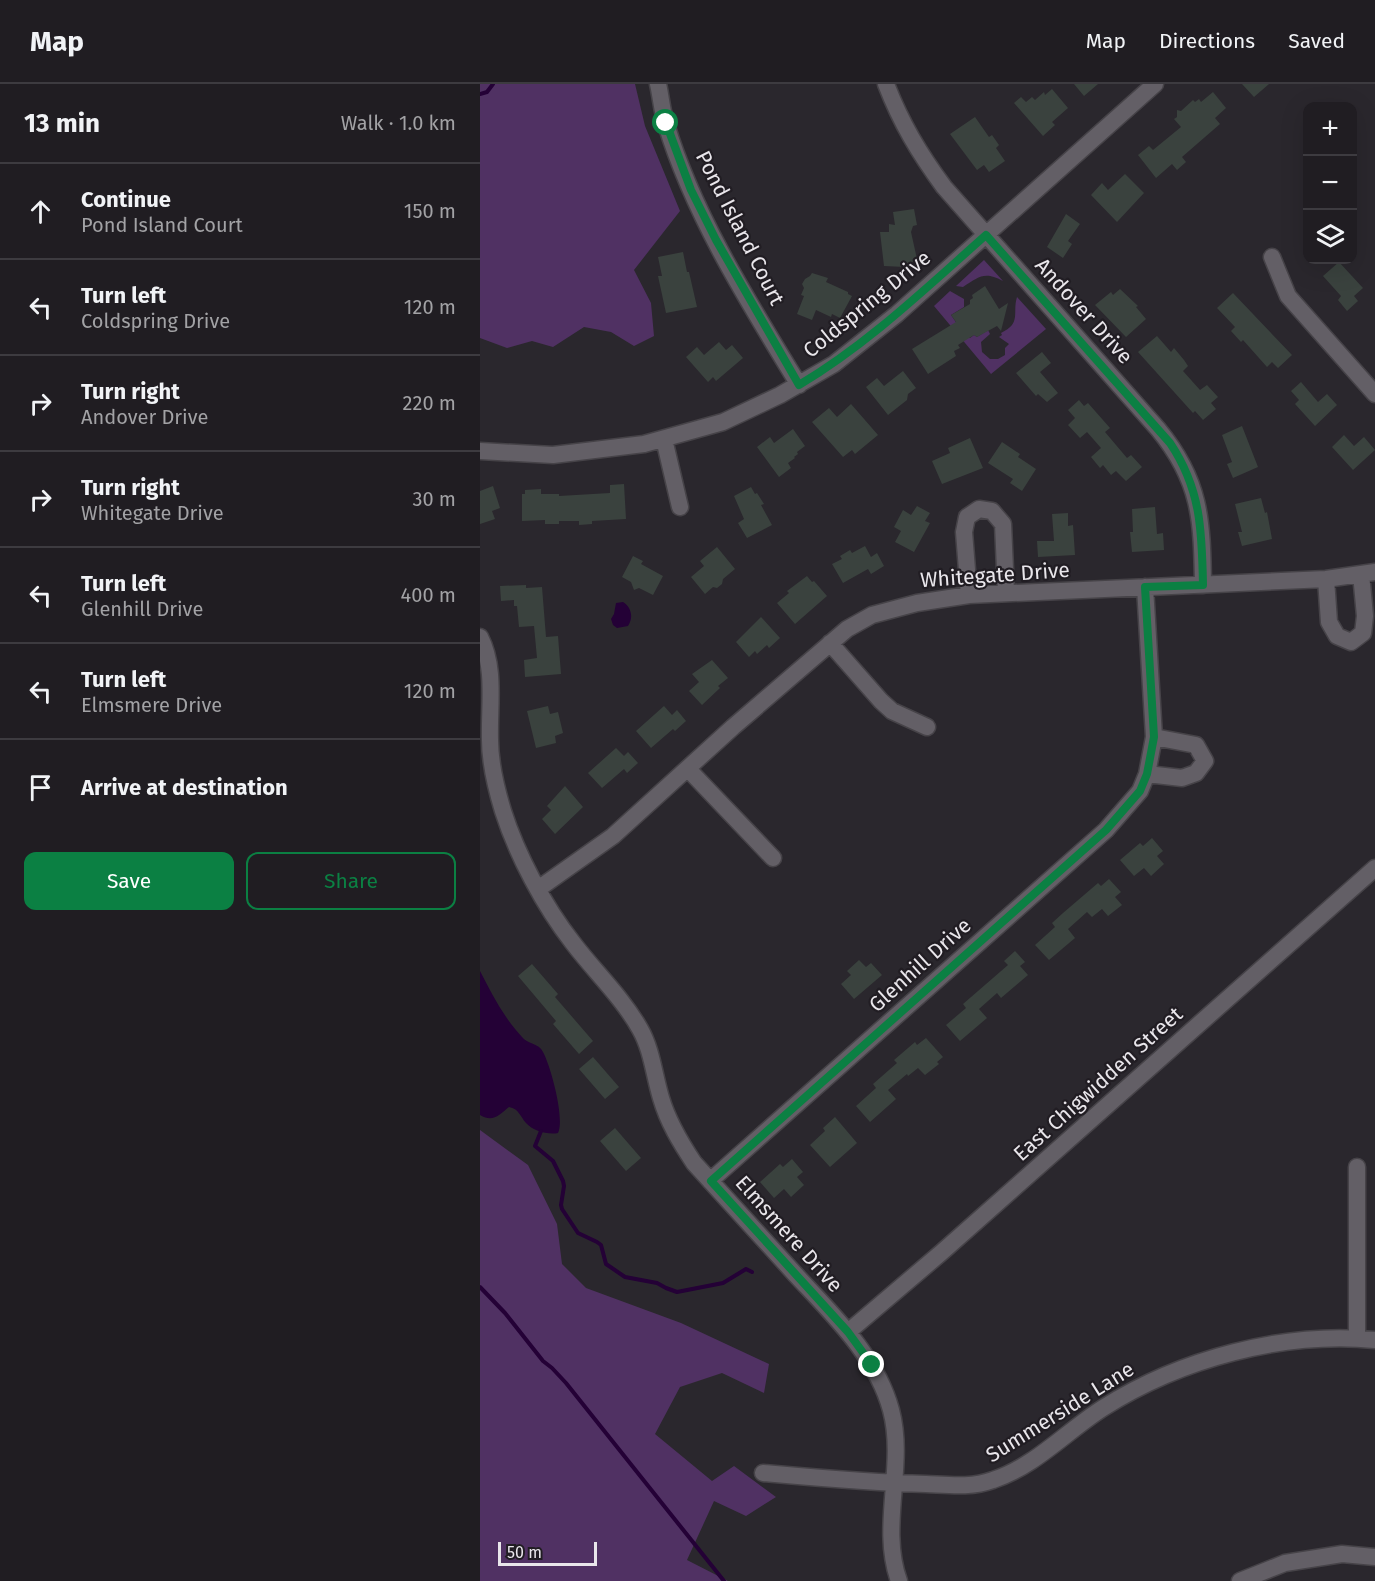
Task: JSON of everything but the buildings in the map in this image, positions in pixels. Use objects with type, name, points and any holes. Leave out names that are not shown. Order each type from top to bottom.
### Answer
[{"type":"street","name":"Pond Island Court","points":[[658,84],[666,123],[691,190],[716,240],[799,385]]},
{"type":"street","name":"Andover Drive","points":[[886,84],[899,117],[920,154],[944,187],[1158,429],[1180,458],[1197,500],[1202,535],[1203,585]]},
{"type":"street","name":"Coldspring Drive","points":[[480,450],[553,455],[644,444],[723,422],[799,385],[834,364],[888,321],[1155,84]]},
{"type":"street","points":[[1272,257],[1288,296],[1375,394]]},
{"type":"street","points":[[664,439],[680,507]]},
{"type":"street","points":[[969,595],[964,532],[967,518],[979,509],[992,511],[1003,524],[1006,592]]},
{"type":"street","name":"Whitegate Drive","points":[[538,889],[613,836],[830,642],[872,615],[917,603],[969,595],[1326,579],[1368,573]]},
{"type":"street","points":[[1326,579],[1329,622],[1337,636],[1350,642],[1363,633],[1368,573]]},
{"type":"street","name":"Glenhill Drive","points":[[711,1181],[1106,830],[1140,791],[1147,774],[1154,737],[1145,587]]},
{"type":"street","name":"Elmsmere Drive","points":[[480,637],[491,674],[489,742],[498,793],[513,837],[538,889],[571,941],[632,1016],[642,1032],[651,1055],[667,1116],[694,1162],[848,1332],[872,1365],[891,1409],[895,1435],[891,1539],[894,1568],[898,1581]]},
{"type":"street","points":[[830,642],[892,711],[927,727]]},
{"type":"street","points":[[1147,774],[1182,778],[1196,773],[1205,761],[1196,745],[1154,737]]},
{"type":"street","points":[[688,769],[773,858]]},
{"type":"street","name":"East Chigwidden Street","points":[[848,1332],[942,1252],[1374,869]]},
{"type":"street","points":[[1357,1167],[1357,1338]]},
{"type":"street","name":"Summerside Lane","points":[[763,1473],[894,1484],[963,1486],[993,1480],[1030,1460],[1101,1409],[1126,1394],[1192,1364],[1277,1343],[1357,1338],[1375,1340]]},
{"type":"street","points":[[1240,1581],[1285,1563],[1342,1554],[1375,1557]]},
{"type":"shaded area","points":[[480,84],[635,84],[645,126],[680,211],[634,270],[651,303],[654,336],[634,346],[611,332],[584,327],[553,347],[532,341],[507,348],[480,338]]},
{"type":"shaded area","points":[[984,260],[1003,281],[991,276],[982,276],[963,287],[956,286]]},
{"type":"shaded area","points":[[950,291],[964,299],[964,307],[951,315],[966,337],[970,338],[974,335],[977,337],[988,330],[990,334],[981,342],[982,352],[990,359],[998,359],[1005,355],[1005,348],[1009,344],[999,337],[1014,321],[1017,297],[1046,329],[991,374],[934,306]]},
{"type":"shaded area","points":[[623,602],[630,609],[631,619],[628,626],[617,628],[611,619],[616,603]]},
{"type":"shaded area","points":[[480,971],[499,1006],[516,1030],[524,1039],[539,1047],[543,1052],[550,1069],[558,1105],[560,1126],[558,1133],[545,1133],[533,1128],[517,1111],[509,1107],[492,1118],[480,1115]]},
{"type":"shaded area","points":[[480,1130],[528,1165],[557,1224],[562,1264],[586,1288],[681,1323],[769,1364],[764,1393],[722,1373],[680,1387],[655,1434],[712,1481],[734,1466],[776,1497],[746,1516],[714,1501],[687,1560],[728,1581],[480,1581]]},
{"type":"waterway","points":[[480,94],[487,92],[493,84]]},
{"type":"waterway","points":[[541,1131],[535,1146],[553,1161],[563,1181],[562,1209],[578,1233],[601,1245],[606,1264],[625,1277],[657,1283],[677,1292],[723,1283],[746,1269],[752,1272]]},
{"type":"waterway","points":[[480,1287],[505,1313],[543,1361],[566,1383],[724,1581]]},
{"type":"route","points":[[666,123],[691,190],[716,240],[799,385],[834,364],[897,314],[986,235],[1170,443],[1186,470],[1197,500],[1202,535],[1203,585],[1145,587],[1154,737],[1147,774],[1140,791],[1106,830],[711,1181],[848,1332],[872,1365]]}]
